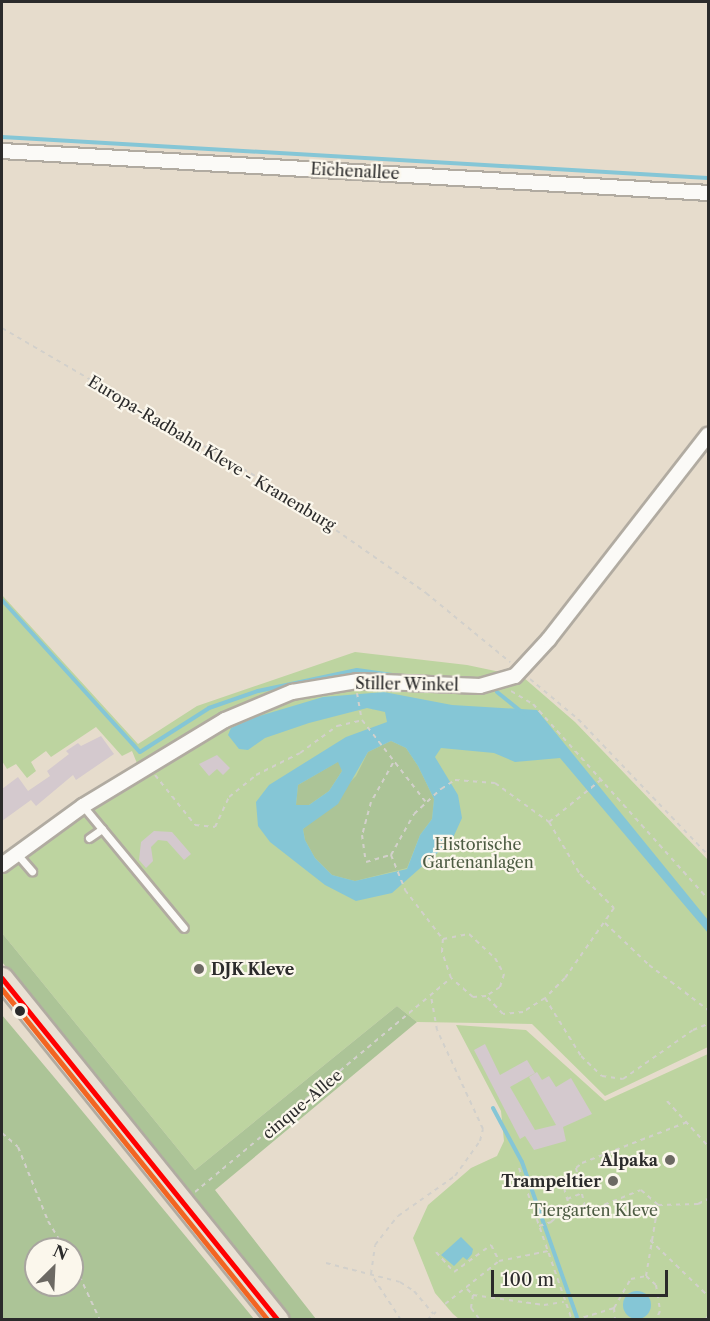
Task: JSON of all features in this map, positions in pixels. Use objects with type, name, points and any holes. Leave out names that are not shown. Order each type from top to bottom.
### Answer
[{"type":"main road","points":[[2,978],[278,1320]]},
{"type":"street","name":"Eichenallee","points":[[2,151],[708,193]]},
{"type":"street","name":"Stiller Winkel","points":[[2,865],[83,806],[147,766],[225,720],[292,692],[358,681],[480,686],[499,683],[521,671],[708,435]]},
{"type":"lane","points":[[83,806],[184,928]]},
{"type":"lane","points":[[89,838],[102,829]]},
{"type":"lane","points":[[17,854],[32,871]]},
{"type":"path","name":"Europa-Radbahn Kleve - Kranenburg","points":[[2,328],[297,502],[426,593],[578,719],[708,855]]},
{"type":"path","points":[[356,690],[362,720],[382,749],[425,801]]},
{"type":"path","points":[[510,690],[533,704],[603,778],[708,899]]},
{"type":"path","points":[[147,766],[195,825],[215,827],[229,797],[256,775],[300,753],[337,726],[362,720]]},
{"type":"path","points":[[393,763],[371,802],[361,850],[366,862],[391,855],[425,801],[455,780],[495,783],[549,822],[580,874],[614,908],[565,978],[545,998],[523,1012],[503,1014],[486,996]]},
{"type":"path","points":[[549,822],[603,778]]},
{"type":"path","points":[[391,855],[394,868],[405,890],[443,939],[442,952],[451,978],[473,997],[486,996],[500,987],[504,974],[495,958],[469,934],[443,939]]},
{"type":"path","points":[[605,923],[649,965],[708,1010]]},
{"type":"path","name":"cinque-Allee","points":[[183,1201],[451,978]]},
{"type":"path","points":[[401,1320],[371,1274],[375,1245],[383,1232],[455,1176],[480,1141],[483,1129],[437,1030],[431,996]]},
{"type":"path","points":[[545,998],[581,1056],[602,1076],[623,1079],[693,1030],[708,1024]]},
{"type":"path","points":[[667,1101],[708,1146]]},
{"type":"path","points":[[585,1207],[576,1168],[582,1163],[687,1122]]},
{"type":"path","points":[[2,1133],[18,1147],[48,1221],[58,1237]]},
{"type":"path","points":[[519,1168],[565,1301],[574,1320],[614,1308]]},
{"type":"path","points":[[564,1188],[569,1205]]},
{"type":"path","points":[[569,1205],[585,1207],[619,1202],[641,1190],[658,1205],[698,1203],[708,1199]]},
{"type":"path","points":[[567,1199],[583,1193]]},
{"type":"path","points":[[539,1226],[551,1222],[569,1205]]},
{"type":"path","points":[[646,1276],[650,1240],[658,1205]]},
{"type":"path","points":[[650,1240],[708,1296]]},
{"type":"path","points":[[436,1252],[454,1272],[491,1245],[499,1261]]},
{"type":"path","points":[[445,1305],[499,1261],[548,1251]]},
{"type":"path","points":[[326,1263],[407,1286],[435,1313],[427,1320]]},
{"type":"path","points":[[615,1320],[614,1308],[632,1279],[646,1276]]},
{"type":"path","points":[[646,1276],[656,1285],[660,1311],[656,1320]]},
{"type":"path","points":[[84,1286],[100,1320]]},
{"type":"path","points":[[466,1288],[473,1295],[544,1305],[565,1301]]},
{"type":"path","points":[[473,1295],[471,1308],[480,1320]]},
{"type":"path","points":[[705,1320],[708,1316]]},
{"type":"green space","name":"Historische Gartenanlagen","points":[[2,595],[138,744],[197,706],[355,652],[467,665],[505,673],[516,671],[575,722],[708,860],[708,1047],[605,1096],[532,1024],[417,1022],[397,1006],[195,1170],[2,933],[2,874],[141,773],[132,751],[122,756],[96,727],[51,757],[46,751],[31,762],[36,771],[27,778],[16,764],[7,769],[2,761]]},
{"type":"green space","points":[[391,741],[406,748],[418,766],[434,799],[432,819],[420,835],[407,868],[355,881],[332,875],[315,858],[305,840],[303,829],[356,776],[368,752]]},
{"type":"green space","points":[[339,761],[342,771],[329,791],[309,805],[296,805],[298,785]]},
{"type":"green space","points":[[2,933],[195,1170],[397,1006],[417,1022],[215,1190],[316,1319],[287,1319],[2,962]]},
{"type":"green space","points":[[2,1015],[64,1089],[254,1319],[2,1319]]},
{"type":"green space","name":"Tiergarten Kleve","points":[[456,1025],[526,1030],[605,1101],[708,1054],[708,1319],[459,1319],[435,1293],[413,1238],[428,1205],[471,1168],[497,1156],[504,1141],[501,1111]]},
{"type":"water","points":[[384,692],[452,705],[537,710],[708,920],[708,933],[560,758],[515,762],[494,753],[441,748],[435,757],[458,795],[462,818],[452,840],[392,893],[356,901],[325,885],[270,842],[258,826],[256,802],[269,785],[346,737],[387,722],[385,712],[367,708],[309,723],[265,738],[248,750],[239,749],[228,735],[231,728],[256,717],[323,697]],"holes":[[[391,741],[406,748],[418,766],[434,799],[432,819],[420,835],[407,869],[355,881],[332,875],[315,858],[305,840],[303,829],[338,804],[368,752]],[[338,762],[342,771],[329,791],[309,805],[296,805],[298,785]]]},
{"type":"water","points":[[461,1237],[473,1249],[472,1254],[467,1260],[463,1257],[454,1266],[441,1255]]},
{"type":"water","points":[[637,1291],[647,1295],[651,1305],[647,1315],[637,1319],[627,1315],[623,1305],[627,1295]]},
{"type":"building","points":[[101,736],[114,754],[76,780],[73,775],[36,806],[31,800],[2,821],[2,789],[18,777],[28,791],[50,776],[47,771],[69,754],[66,751],[78,743],[81,746]]},
{"type":"building","points":[[217,755],[230,768],[223,775],[217,769],[209,776],[199,764]]},
{"type":"building","points":[[154,831],[172,832],[191,854],[184,860],[167,841],[158,840],[151,847],[153,861],[146,868],[139,860],[141,842]]},
{"type":"building","points":[[485,1044],[500,1075],[527,1060],[535,1073],[510,1087],[535,1130],[556,1125],[529,1077],[537,1072],[542,1080],[549,1076],[556,1087],[571,1078],[592,1114],[563,1127],[566,1141],[534,1150],[525,1136],[520,1139],[474,1050]]},
{"type":"waterway","points":[[2,137],[708,178]]},
{"type":"waterway","points":[[2,600],[140,752],[209,708],[258,691],[357,670],[407,677]]},
{"type":"waterway","points":[[497,692],[524,714]]},
{"type":"waterway","points":[[493,1108],[522,1162],[578,1320]]},
{"type":"transit line","points":[[2,978],[278,1320]]},
{"type":"transit line","points":[[2,989],[268,1320]]},
{"type":"place","name":"DJK Kleve","points":[[199,969]]},
{"type":"place","name":"Alpaka","points":[[670,1160]]},
{"type":"place","name":"Trampeltier","points":[[613,1181]]}]
